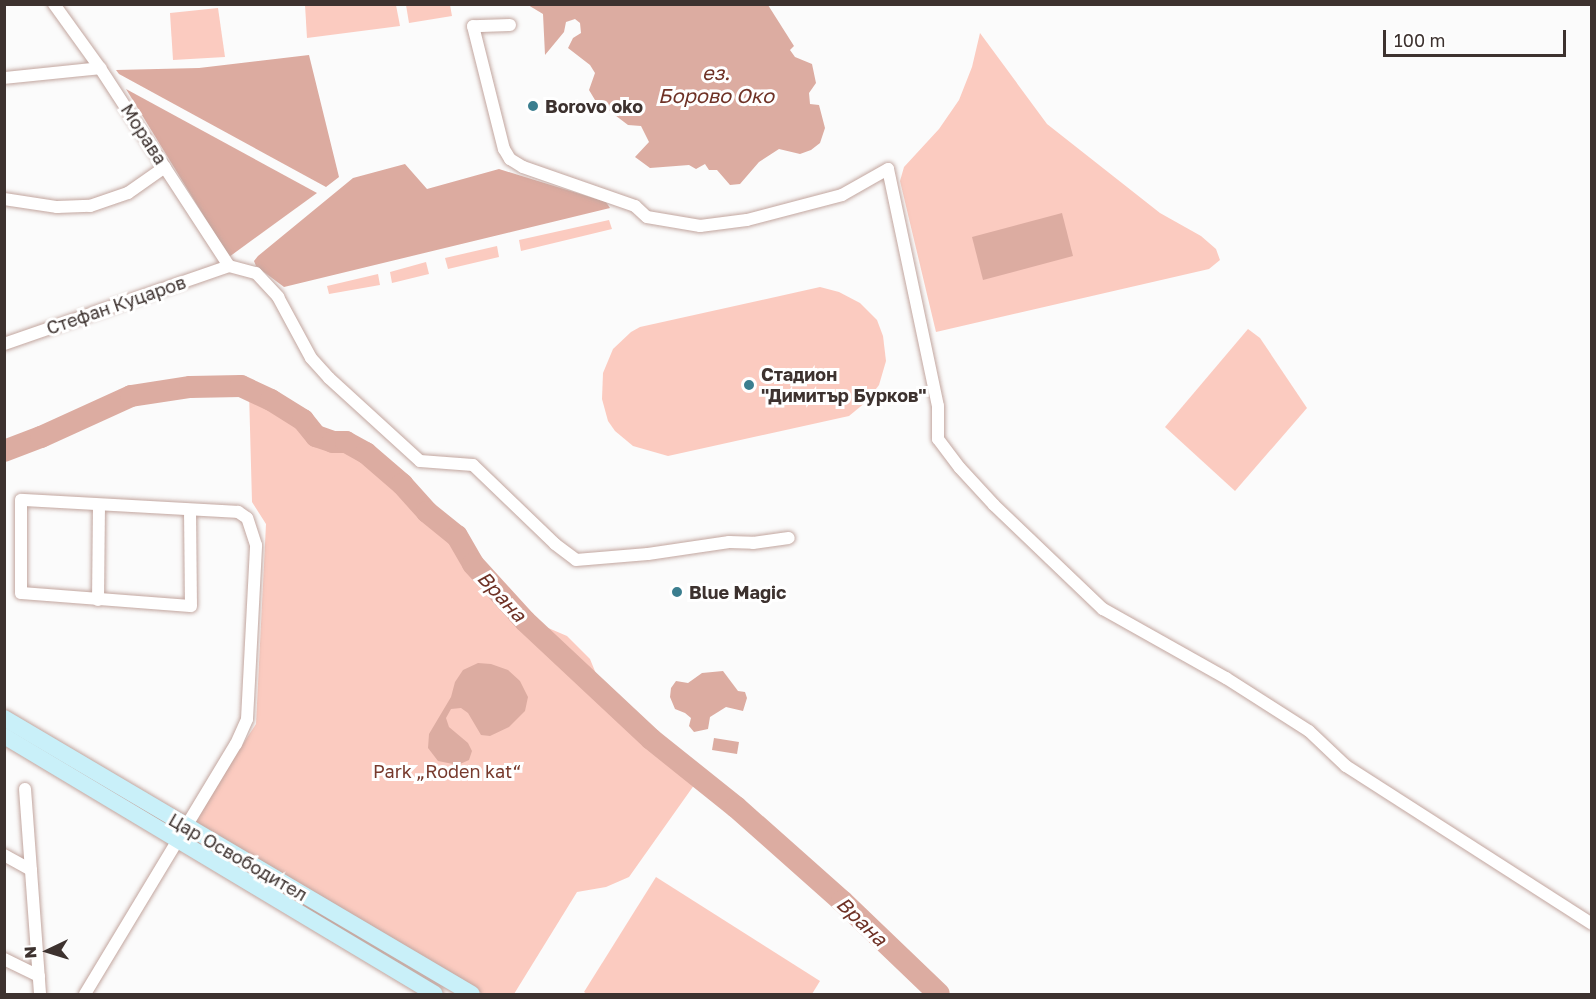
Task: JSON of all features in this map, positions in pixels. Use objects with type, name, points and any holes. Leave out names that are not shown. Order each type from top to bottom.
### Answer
[{"type":"street","name":"Морава","points":[[54,4],[100,68],[229,266]]},
{"type":"street","points":[[510,25],[473,26],[504,149],[510,159],[523,167],[635,206],[646,217],[700,226],[747,220],[842,195],[888,169],[938,406],[938,439],[980,490],[1103,609],[1226,678],[1299,725],[1346,766],[1592,924]]},
{"type":"street","points":[[4,78],[100,68]]},
{"type":"street","points":[[4,199],[57,207],[90,206],[128,193],[165,167]]},
{"type":"street","points":[[229,266],[256,273],[278,297],[312,358],[329,378],[420,461],[473,465],[555,544],[576,560],[648,554],[729,542],[753,543],[789,538]]},
{"type":"street","name":"Стефан Куцаров","points":[[4,344],[229,266]]},
{"type":"street","points":[[85,994],[236,744],[247,719],[256,545],[247,518],[238,512],[21,500],[21,593],[191,606],[189,511]]},
{"type":"street","points":[[98,600],[99,506]]},
{"type":"street","name":"Цар Освободител","points":[[4,717],[435,994]]},
{"type":"street","name":"Цар Освободител","points":[[4,736],[472,994]]},
{"type":"street","points":[[25,789],[40,994]]},
{"type":"street","points":[[4,855],[32,870]]},
{"type":"street","points":[[4,959],[39,976]]},
{"type":"green space","points":[[305,5],[396,5],[400,26],[307,38]]},
{"type":"green space","points":[[406,5],[450,5],[452,16],[409,23]]},
{"type":"green space","points":[[218,8],[225,57],[173,60],[170,13]]},
{"type":"green space","points":[[980,33],[1047,124],[1160,213],[1201,236],[1216,249],[1220,260],[1209,269],[936,332],[900,181],[904,167],[939,129],[959,100],[972,67]]},
{"type":"green space","points":[[609,220],[612,229],[521,251],[519,240]]},
{"type":"green space","points":[[497,246],[499,257],[448,269],[445,258]]},
{"type":"green space","points":[[426,262],[429,274],[392,283],[390,272]]},
{"type":"green space","points":[[378,274],[380,285],[329,294],[327,286]]},
{"type":"green space","points":[[820,287],[839,292],[860,303],[877,320],[883,336],[886,361],[879,385],[866,402],[849,416],[668,456],[633,446],[615,431],[608,421],[602,399],[603,373],[613,349],[631,332],[640,327]]},
{"type":"green space","points":[[1248,329],[1260,338],[1307,408],[1235,491],[1165,427]]},
{"type":"green space","name":"Park „Roden kat“","points":[[249,392],[371,461],[411,492],[455,541],[486,589],[539,624],[567,636],[590,659],[601,686],[697,781],[629,877],[606,887],[577,892],[514,994],[483,994],[191,824],[256,724],[266,524],[252,502]]},
{"type":"green space","points":[[656,877],[820,981],[812,994],[587,994],[584,992]]},
{"type":"shaded area","points":[[309,55],[339,177],[326,187],[119,74],[116,70],[199,68]]},
{"type":"shaded area","points":[[126,89],[317,193],[229,257]]},
{"type":"shaded area","points":[[405,164],[427,189],[499,169],[606,202],[610,208],[284,287],[256,266],[254,261],[258,256],[353,178]]},
{"type":"water","name":"ез. Борово Око","points":[[528,5],[768,5],[794,46],[790,50],[795,57],[812,64],[816,83],[809,93],[810,104],[819,105],[825,128],[820,143],[800,154],[779,149],[759,162],[740,184],[730,185],[717,170],[709,170],[705,164],[696,169],[689,165],[650,168],[635,157],[649,142],[641,126],[628,125],[598,105],[589,90],[595,73],[590,65],[568,48],[573,38],[581,33],[580,23],[575,19],[566,22],[564,32],[545,55],[543,14]]},
{"type":"water","points":[[1062,213],[1073,256],[983,280],[972,237]]},
{"type":"water","points":[[478,663],[491,664],[508,670],[520,681],[528,697],[525,711],[509,727],[490,736],[481,735],[468,713],[461,708],[451,709],[446,718],[449,727],[468,743],[472,751],[469,760],[458,765],[438,761],[428,748],[429,734],[451,697],[455,682],[463,670]]},
{"type":"water","points":[[723,671],[738,691],[745,692],[747,698],[743,711],[726,707],[710,717],[708,729],[694,732],[689,726],[691,718],[675,709],[670,697],[671,688],[676,681],[688,683],[702,673]]},
{"type":"water","points":[[714,738],[739,742],[737,754],[712,750]]},
{"type":"waterway","name":"Врана","points":[[4,451],[41,437],[131,396],[190,387],[241,386],[271,400],[303,420],[316,436],[333,442],[346,442],[366,453],[402,484],[427,512],[457,536],[473,564],[525,621],[651,739],[736,807],[842,901],[939,994]]},
{"type":"place","name":"Borovo oko","points":[[533,106]]},
{"type":"place","name":"Стадион \"Димитър Бурков\"","points":[[749,385]]},
{"type":"place","name":"Blue Magic","points":[[677,592]]}]
